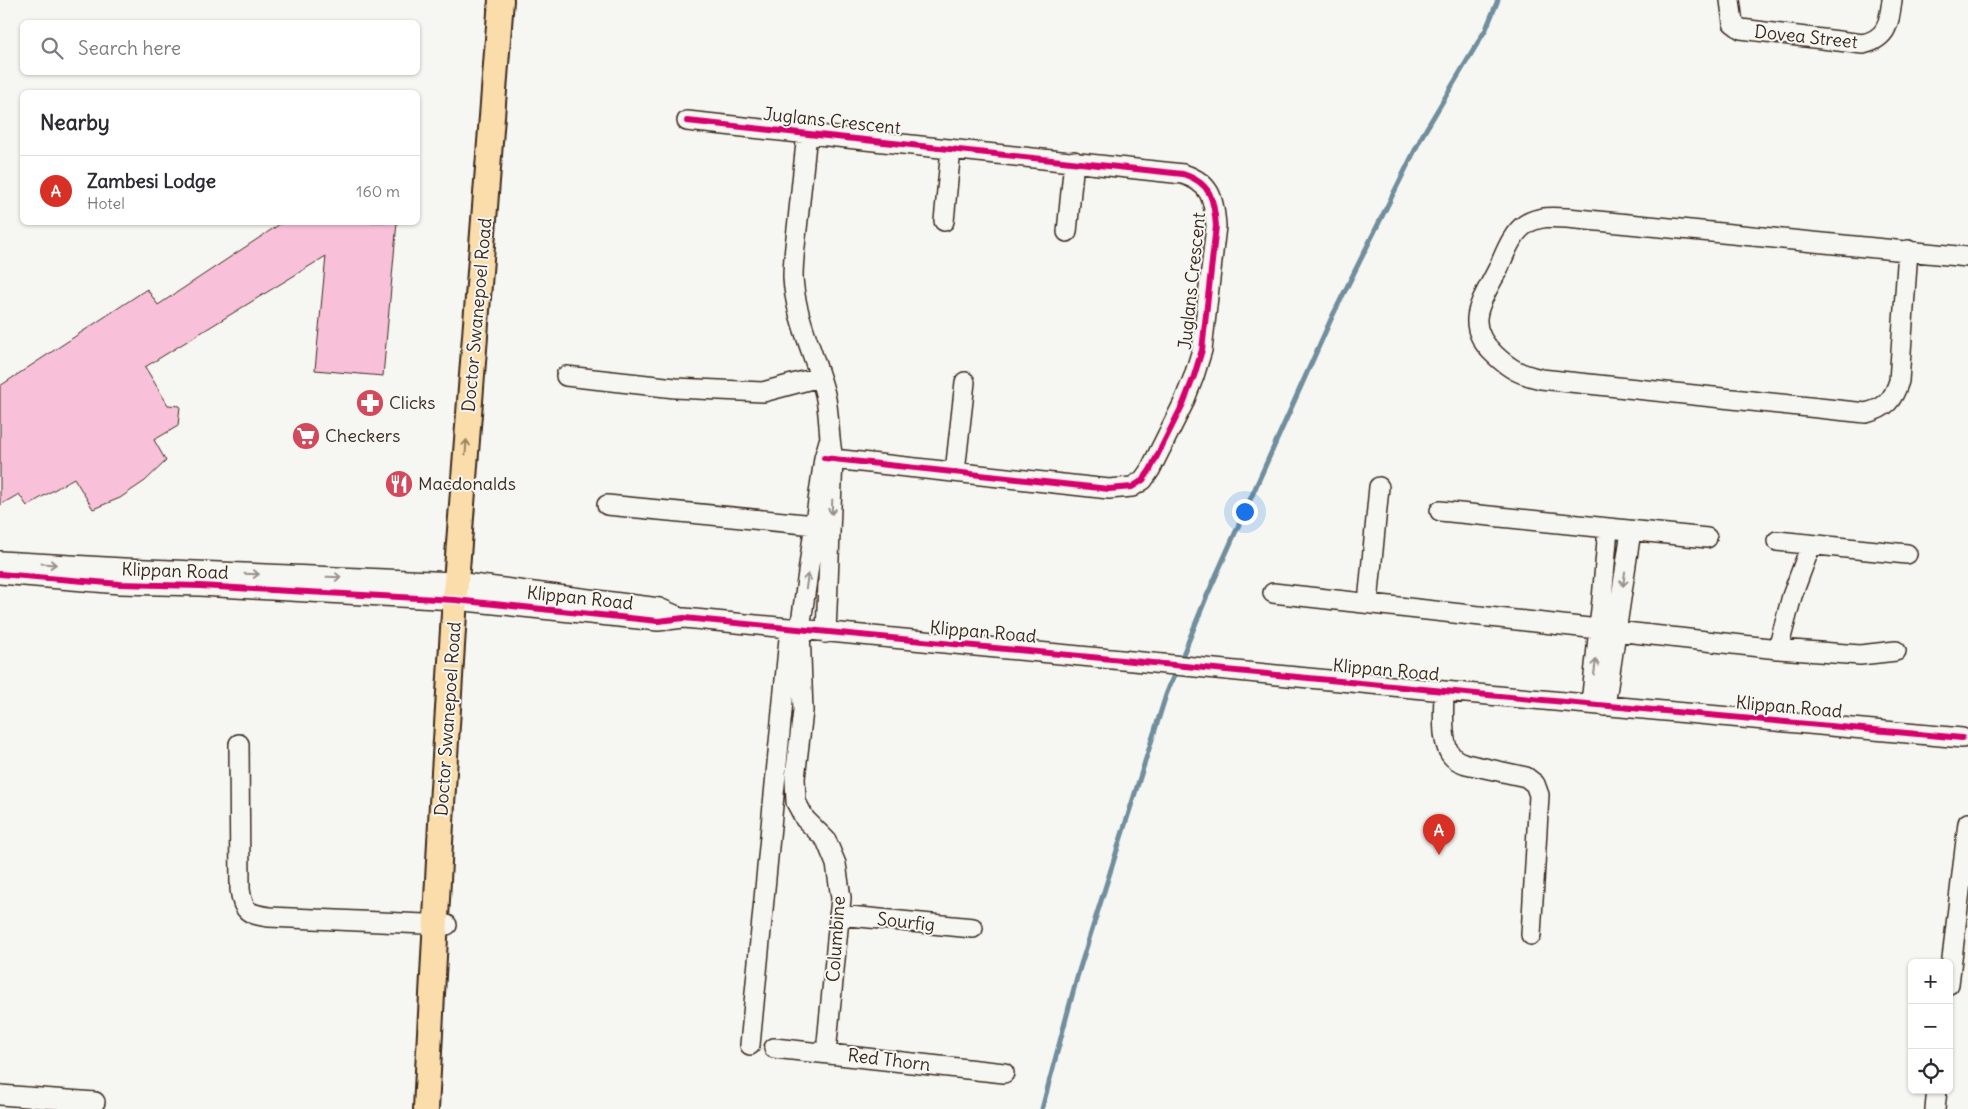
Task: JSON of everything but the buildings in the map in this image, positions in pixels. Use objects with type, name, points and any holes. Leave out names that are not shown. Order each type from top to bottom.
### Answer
[{"type":"main road","name":"Doctor Swanepoel Road","points":[[463,592],[501,0]]},
{"type":"main road","name":"Doctor Swanepoel Road","points":[[437,1109],[442,804],[463,592],[485,407],[495,154],[506,0]]},
{"type":"main road","name":"Doctor Swanepoel Road","points":[[426,1109],[441,925]]},
{"type":"street","name":"Dovea Street","points":[[1730,0],[1734,23],[1741,29],[1852,44],[1874,41],[1887,27],[1892,0]]},
{"type":"street","name":"Juglans Crescent","points":[[687,121],[1183,174],[1195,178],[1211,195],[1215,208],[1216,226],[1202,350],[1183,404],[1150,470],[1143,480],[1132,487],[1108,489],[955,472],[829,452]]},
{"type":"street","points":[[807,133],[794,249],[793,277],[804,330],[820,377],[829,414],[826,633]]},
{"type":"street","points":[[944,221],[951,149]]},
{"type":"street","points":[[1066,232],[1074,161]]},
{"type":"street","points":[[1908,250],[1898,380],[1895,393],[1889,402],[1879,409],[1866,413],[1541,379],[1509,368],[1483,344],[1478,335],[1476,323],[1479,308],[1516,233],[1537,219],[1567,218],[1908,250],[1968,257]]},
{"type":"street","points":[[566,376],[675,388],[762,392],[820,377]]},
{"type":"street","points":[[955,472],[965,382]]},
{"type":"street","points":[[750,1045],[795,629],[829,452]]},
{"type":"street","points":[[1368,603],[1379,487]]},
{"type":"street","points":[[607,505],[815,525]]},
{"type":"street","points":[[1440,510],[1707,538]]},
{"type":"street","points":[[1598,705],[1607,631],[1608,528]]},
{"type":"street","points":[[1607,631],[1631,531]]},
{"type":"street","points":[[1777,541],[1908,554]]},
{"type":"street","points":[[1778,649],[1792,596],[1811,544]]},
{"type":"street","name":"Klippan Road","points":[[0,561],[200,586],[463,592]]},
{"type":"street","name":"Klippan Road","points":[[0,574],[121,576],[186,571],[659,608],[684,618],[826,633],[1966,738]]},
{"type":"street","points":[[186,571],[200,586]]},
{"type":"street","points":[[1273,593],[1778,649],[1860,654],[1896,651]]},
{"type":"street","name":"Columbine","points":[[795,629],[803,711],[795,778],[796,802],[805,819],[826,840],[836,864],[841,898],[826,1053]]},
{"type":"street","points":[[1444,691],[1445,737],[1451,756],[1466,764],[1526,777],[1535,784],[1539,795],[1531,935]]},
{"type":"street","points":[[239,744],[240,889],[242,902],[246,910],[253,915],[269,917],[441,925]]},
{"type":"street","points":[[1952,959],[1968,823]]},
{"type":"street","name":"Sourfig","points":[[839,915],[973,928]]},
{"type":"street","name":"Red Thorn","points":[[774,1048],[1004,1073]]},
{"type":"street","points":[[1935,1109],[1937,1094]]},
{"type":"street","points":[[0,1095],[54,1104],[95,1102]]},
{"type":"waterway","points":[[1180,662],[1206,598],[1332,317],[1422,136],[1486,29],[1498,0]]},
{"type":"waterway","points":[[1042,1109],[1077,977],[1166,695],[1176,670]]},
{"type":"cycle path","points":[[687,121],[1183,174],[1200,182],[1212,200],[1216,226],[1202,350],[1183,404],[1150,470],[1143,480],[1132,487],[1109,489],[824,458]]},
{"type":"cycle path","points":[[0,574],[120,584],[200,586],[455,600],[658,621],[684,618],[1444,691],[1962,738]]},
{"type":"place","name":"Clicks","points":[[370,403]]},
{"type":"place","name":"Checkers","points":[[306,436]]},
{"type":"place","name":"Macdonalds","points":[[399,484]]},
{"type":"place","name":"Zambesi Lodge","points":[[1439,855]]}]
